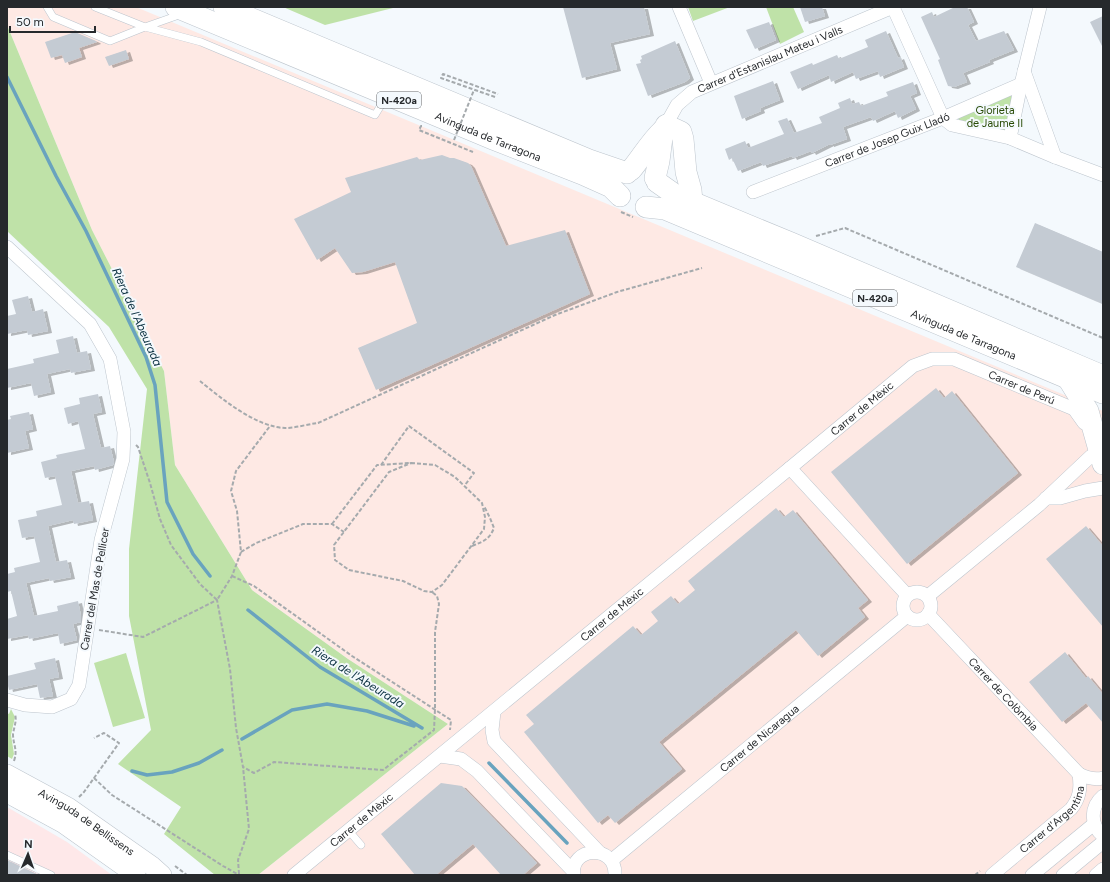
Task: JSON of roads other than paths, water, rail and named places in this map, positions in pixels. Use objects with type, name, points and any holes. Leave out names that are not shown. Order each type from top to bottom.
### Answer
[{"type":"main road","name":"Avinguda de Tarragona","points":[[224,7],[589,160],[629,171]]},
{"type":"main road","name":"Avinguda de Tarragona","points":[[180,8],[582,174],[611,187],[620,196]]},
{"type":"main road","points":[[620,196],[618,189],[622,177],[641,159],[664,128]]},
{"type":"main road","points":[[646,207],[652,204],[657,195],[658,188],[656,180],[664,128]]},
{"type":"main road","points":[[664,128],[681,132],[686,172],[691,190],[692,202]]},
{"type":"main road","name":"N-420a","points":[[629,171],[640,169],[644,170],[656,180]]},
{"type":"main road","name":"Avinguda de Tarragona","points":[[656,180],[674,194],[692,202],[1103,376]]},
{"type":"main road","name":"N-420a","points":[[620,196],[630,207],[636,209],[646,207]]},
{"type":"main road","name":"Avinguda de Tarragona","points":[[646,207],[665,209],[1103,393]]},
{"type":"main road","points":[[1067,377],[1088,411],[1098,450]]},
{"type":"main road","name":"Avinguda de Bellissens","points":[[10,768],[68,807],[153,873]]},
{"type":"main road","name":"Avinguda de Bellissens","points":[[7,793],[153,873]]},
{"type":"street","points":[[679,7],[711,83]]},
{"type":"street","points":[[893,7],[943,118],[952,125],[1010,138],[1103,175]]},
{"type":"street","name":"Carrer d'Estanislau Mateu i Valls","points":[[664,128],[677,105],[692,92],[893,7]]},
{"type":"street","points":[[1010,138],[1040,7]]},
{"type":"street","points":[[1023,77],[1055,157]]},
{"type":"street","name":"Carrer de Josep Guix Lladó","points":[[753,192],[943,118],[1023,77]]},
{"type":"street","name":"Carrer del Mas de Pellicer","points":[[7,247],[90,324],[110,359],[124,432],[123,459],[101,540],[79,685],[71,699],[52,707],[10,705]]},
{"type":"street","name":"Carrer de Perú","points":[[932,359],[954,359],[1074,409],[1098,450]]},
{"type":"street","name":"Carrer de Mèxic","points":[[294,875],[913,366],[932,359]]},
{"type":"street","points":[[928,596],[1046,498],[1098,450]]},
{"type":"street","points":[[790,468],[907,595]]},
{"type":"street","points":[[1046,498],[1060,498],[1103,488]]},
{"type":"street","points":[[920,591],[928,596],[931,602],[931,607],[930,612],[926,617],[916,620],[907,616],[902,605],[907,595],[911,592],[920,591]]},
{"type":"street","name":"Carrer de Colòmbia","points":[[928,614],[1101,798]]},
{"type":"street","name":"Carrer de Nicaragua","points":[[615,870],[907,616]]},
{"type":"street","points":[[494,712],[492,730],[494,741],[600,853]]},
{"type":"street","points":[[440,756],[462,759],[477,771],[574,873]]},
{"type":"street","name":"Carrer d'Argentina","points":[[992,875],[1071,809],[1076,802],[1082,778],[1103,778]]},
{"type":"street","points":[[1101,798],[1094,809],[1093,817],[1097,830],[1103,836]]},
{"type":"street","points":[[1032,875],[1094,824]]},
{"type":"street","points":[[1063,875],[1103,842]]},
{"type":"street","points":[[574,873],[575,864],[580,858],[586,853],[592,852],[600,853],[606,856],[615,870]]},
{"type":"street","points":[[1096,875],[1103,869]]},
{"type":"lane","points":[[47,7],[53,17],[110,41],[178,15],[180,8]]},
{"type":"lane","points":[[94,7],[145,27],[201,42],[375,115],[388,95]]},
{"type":"lane","points":[[349,831],[362,845]]},
{"type":"lane","points":[[7,854],[52,875]]},
{"type":"waterway","name":"Riera de l'Abeurada","points":[[7,77],[56,176],[86,231],[146,357],[155,385],[167,502],[193,554],[210,576]]},
{"type":"waterway","name":"Riera de l'Abeurada","points":[[248,610],[320,667],[422,728]]},
{"type":"waterway","points":[[242,739],[292,710],[327,704],[367,711],[414,726]]},
{"type":"waterway","points":[[132,771],[147,775],[172,772],[199,763],[222,750]]},
{"type":"waterway","name":"Riera de l'Abeurada","points":[[489,763],[567,843]]},
{"type":"park label","name":"Glorieta de Jaume II","points":[[995,116]]}]
